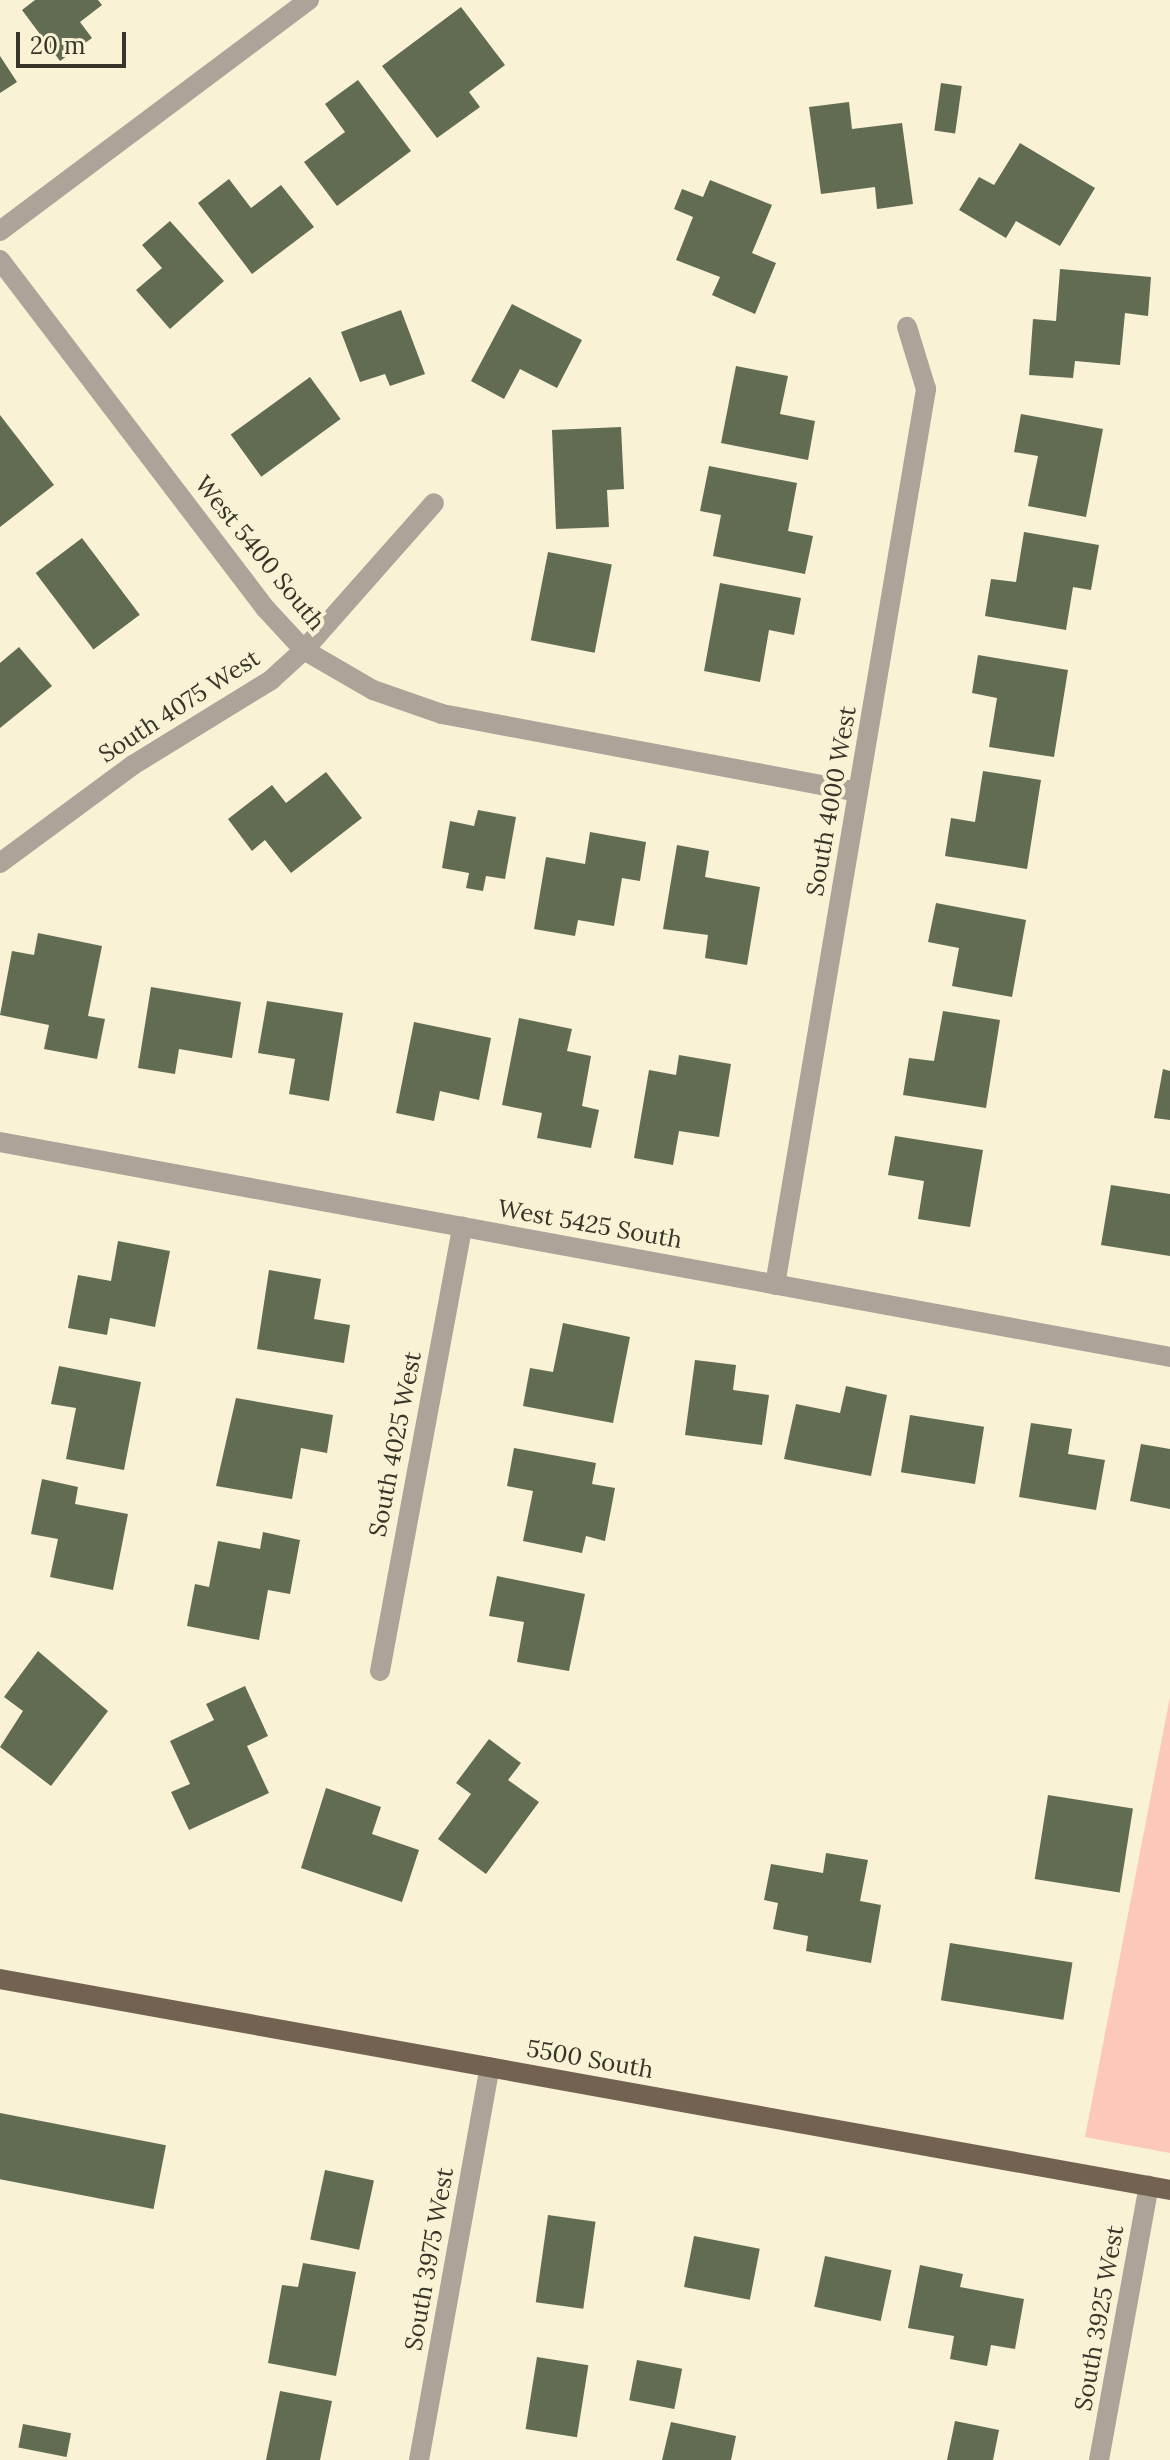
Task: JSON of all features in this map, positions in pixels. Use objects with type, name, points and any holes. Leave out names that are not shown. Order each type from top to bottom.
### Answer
[{"type":"main road","name":"5500 South","points":[[0,1979],[1170,2190]]},
{"type":"street","points":[[0,231],[309,0]]},
{"type":"street","name":"West 5400 South","points":[[0,260],[266,609],[304,650],[373,690],[442,714],[858,792]]},
{"type":"street","name":"South 4000 West","points":[[775,1285],[926,389],[907,327]]},
{"type":"street","name":"South 4075 West","points":[[0,863],[133,765],[271,680],[304,650],[434,503]]},
{"type":"street","name":"West 5425 South","points":[[0,1142],[1170,1357]]},
{"type":"street","name":"South 4025 West","points":[[380,1671],[462,1227]]},
{"type":"street","name":"South 3975 West","points":[[419,2460],[490,2067]]},
{"type":"street","name":"South 3925 West","points":[[1099,2460],[1149,2186]]},
{"type":"shaded area","points":[[1170,1697],[1170,2153],[1085,2137]]},
{"type":"building","points":[[35,0],[98,0],[102,5],[80,22],[92,38],[60,61],[22,10]]},
{"type":"building","points":[[461,7],[505,65],[469,92],[480,107],[437,138],[382,66]]},
{"type":"building","points":[[0,56],[17,82],[0,93]]},
{"type":"building","points":[[358,80],[411,151],[337,206],[304,162],[345,132],[325,104]]},
{"type":"building","points":[[941,83],[962,86],[955,133],[934,131]]},
{"type":"building","points":[[849,102],[852,129],[902,123],[913,204],[877,209],[875,187],[821,194],[809,107]]},
{"type":"building","points":[[1020,143],[1095,188],[1060,246],[1016,221],[1006,238],[959,210],[979,177],[994,185]]},
{"type":"building","points":[[229,179],[251,208],[281,185],[314,227],[252,274],[198,203]]},
{"type":"building","points":[[710,180],[772,205],[752,253],[776,263],[755,314],[712,295],[720,277],[676,260],[693,217],[674,209],[682,189],[703,197]]},
{"type":"building","points":[[170,221],[224,281],[170,329],[136,290],[162,268],[142,245]]},
{"type":"building","points":[[1060,269],[1151,277],[1148,316],[1125,313],[1120,365],[1075,361],[1073,378],[1029,375],[1033,319],[1056,321]]},
{"type":"building","points":[[512,304],[582,340],[557,388],[520,369],[504,399],[471,381]]},
{"type":"building","points":[[401,310],[425,374],[390,386],[385,374],[360,382],[341,332]]},
{"type":"building","points":[[736,366],[788,376],[780,414],[815,421],[808,460],[721,443]]},
{"type":"building","points":[[310,377],[341,419],[261,477],[231,435]]},
{"type":"building","points":[[1021,414],[1103,429],[1086,517],[1028,506],[1038,456],[1014,452]]},
{"type":"building","points":[[0,415],[54,485],[0,527]]},
{"type":"building","points":[[621,427],[624,489],[607,490],[609,527],[556,529],[552,430]]},
{"type":"building","points":[[709,466],[797,483],[788,531],[813,536],[805,574],[713,556],[721,515],[700,511]]},
{"type":"building","points":[[1024,532],[1099,545],[1091,590],[1073,587],[1066,630],[985,616],[991,579],[1016,582]]},
{"type":"building","points":[[82,538],[140,615],[93,650],[36,573]]},
{"type":"building","points":[[548,552],[612,564],[595,653],[531,640]]},
{"type":"building","points":[[720,583],[801,598],[794,635],[769,630],[760,682],[704,671]]},
{"type":"building","points":[[19,647],[52,686],[0,728],[0,663]]},
{"type":"building","points":[[978,655],[1068,670],[1054,757],[989,747],[997,698],[972,693]]},
{"type":"building","points":[[983,771],[1041,780],[1027,869],[945,856],[951,818],[975,822]]},
{"type":"building","points":[[326,772],[362,818],[291,873],[265,840],[252,851],[228,819],[272,785],[286,803]]},
{"type":"building","points":[[478,810],[516,817],[505,879],[486,876],[483,891],[466,888],[469,873],[442,868],[450,821],[474,826]]},
{"type":"building","points":[[590,832],[646,842],[640,881],[622,878],[614,926],[578,920],[575,936],[534,929],[546,857],[585,864]]},
{"type":"building","points":[[677,845],[709,851],[705,877],[760,887],[747,965],[705,958],[708,935],[663,929]]},
{"type":"building","points":[[936,903],[1026,920],[1012,997],[952,986],[959,948],[928,942]]},
{"type":"building","points":[[38,933],[102,946],[88,1016],[105,1019],[97,1059],[44,1049],[49,1025],[0,1015],[12,951],[34,955]]},
{"type":"building","points":[[151,987],[241,1002],[232,1058],[179,1049],[175,1074],[138,1068]]},
{"type":"building","points":[[267,1001],[343,1013],[329,1101],[289,1094],[295,1059],[258,1053]]},
{"type":"building","points":[[943,1011],[1000,1020],[986,1108],[903,1095],[909,1058],[934,1061]]},
{"type":"building","points":[[519,1018],[572,1029],[567,1051],[591,1056],[582,1106],[599,1110],[591,1148],[537,1138],[542,1113],[502,1105]]},
{"type":"building","points":[[414,1022],[491,1038],[479,1100],[440,1091],[434,1121],[396,1113]]},
{"type":"building","points":[[679,1055],[731,1064],[719,1137],[679,1131],[673,1165],[634,1158],[649,1070],[676,1075]]},
{"type":"building","points":[[1163,1069],[1170,1071],[1170,1120],[1154,1118]]},
{"type":"building","points":[[895,1136],[983,1150],[970,1227],[918,1219],[924,1181],[888,1175]]},
{"type":"building","points":[[1111,1185],[1170,1194],[1170,1256],[1101,1245]]},
{"type":"building","points":[[118,1241],[170,1251],[155,1327],[110,1318],[107,1335],[68,1328],[78,1275],[111,1281]]},
{"type":"building","points":[[269,1270],[321,1279],[314,1319],[350,1325],[344,1363],[257,1349]]},
{"type":"building","points":[[563,1323],[630,1337],[613,1423],[523,1406],[530,1368],[553,1372]]},
{"type":"building","points":[[695,1360],[736,1365],[733,1390],[769,1395],[762,1445],[685,1435]]},
{"type":"building","points":[[59,1366],[141,1382],[124,1470],[66,1459],[76,1408],[51,1404]]},
{"type":"building","points":[[846,1386],[887,1395],[871,1476],[784,1459],[796,1404],[840,1413]]},
{"type":"building","points":[[236,1398],[333,1415],[327,1453],[301,1448],[292,1499],[216,1486]]},
{"type":"building","points":[[910,1415],[984,1427],[975,1484],[901,1472]]},
{"type":"building","points":[[1031,1423],[1072,1429],[1068,1454],[1105,1460],[1096,1510],[1019,1497]]},
{"type":"building","points":[[1141,1444],[1170,1449],[1170,1509],[1130,1501]]},
{"type":"building","points":[[514,1448],[596,1463],[592,1484],[615,1488],[605,1541],[586,1536],[582,1553],[523,1541],[533,1491],[507,1486]]},
{"type":"building","points":[[42,1479],[78,1487],[75,1504],[128,1514],[113,1590],[50,1577],[58,1539],[31,1534]]},
{"type":"building","points":[[263,1532],[300,1540],[290,1594],[268,1590],[259,1640],[187,1626],[195,1584],[209,1587],[218,1541],[260,1549]]},
{"type":"building","points":[[497,1576],[585,1594],[569,1671],[517,1662],[524,1622],[489,1616]]},
{"type":"building","points":[[38,1651],[108,1711],[51,1786],[0,1747],[23,1711],[4,1697]]},
{"type":"building","points":[[245,1686],[268,1736],[247,1746],[269,1793],[189,1830],[171,1792],[190,1784],[170,1741],[214,1720],[206,1704]]},
{"type":"building","points":[[489,1739],[521,1763],[508,1780],[539,1802],[486,1874],[438,1839],[471,1794],[456,1783]]},
{"type":"building","points":[[326,1788],[381,1807],[372,1834],[419,1850],[402,1902],[301,1868]]},
{"type":"building","points":[[1048,1795],[1133,1808],[1120,1892],[1035,1879]]},
{"type":"building","points":[[826,1853],[868,1860],[860,1901],[881,1905],[871,1963],[806,1951],[808,1936],[773,1929],[778,1903],[764,1900],[771,1864],[823,1873]]},
{"type":"building","points":[[950,1943],[1072,1962],[1063,2020],[941,2000]]},
{"type":"building","points":[[0,2113],[166,2145],[153,2209],[0,2179]]},
{"type":"building","points":[[325,2170],[374,2180],[359,2250],[310,2239]]},
{"type":"building","points":[[548,2215],[596,2222],[583,2309],[536,2302]]},
{"type":"building","points":[[694,2236],[760,2249],[750,2300],[684,2287]]},
{"type":"building","points":[[825,2256],[892,2270],[881,2321],[814,2307]]},
{"type":"building","points":[[303,2263],[356,2272],[336,2376],[268,2363],[282,2285],[298,2287]]},
{"type":"building","points":[[920,2265],[963,2274],[960,2287],[1024,2299],[1015,2349],[991,2345],[987,2366],[950,2359],[954,2336],[908,2328]]},
{"type":"building","points":[[537,2357],[588,2365],[577,2437],[526,2429]]},
{"type":"building","points":[[637,2360],[682,2369],[674,2409],[629,2400]]},
{"type":"building","points":[[280,2391],[332,2401],[320,2460],[266,2460]]},
{"type":"building","points":[[955,2421],[999,2430],[993,2460],[947,2460]]},
{"type":"building","points":[[671,2422],[736,2436],[731,2460],[662,2460]]},
{"type":"building","points":[[23,2424],[71,2433],[67,2457],[18,2448]]}]
